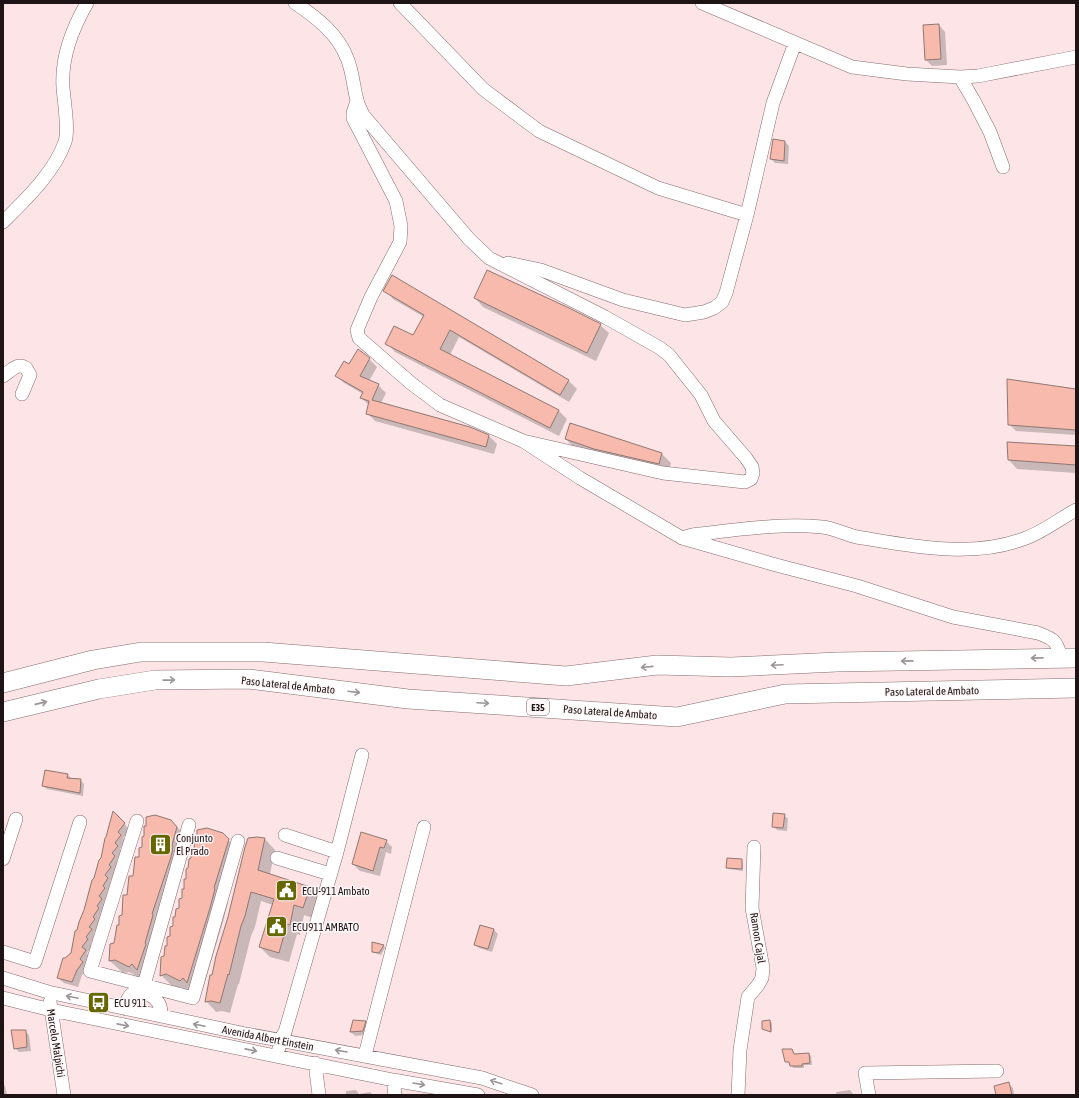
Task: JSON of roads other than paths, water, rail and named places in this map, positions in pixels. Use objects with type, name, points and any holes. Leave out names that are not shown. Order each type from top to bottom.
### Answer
[{"type":"highway","points":[[3,683],[93,660],[141,652],[263,652],[566,676],[657,666],[732,667],[837,662],[1069,658]]},
{"type":"highway","name":"Paso Lateral de Ambato","points":[[3,712],[99,689],[155,680],[249,679],[408,699],[677,717],[785,694],[1076,688]]},
{"type":"street","points":[[3,222],[48,174],[65,141],[66,115],[63,85],[65,53],[77,20],[87,3]]},
{"type":"street","points":[[295,3],[315,16],[334,36],[347,57],[354,81],[357,101],[362,115],[469,239],[489,258],[605,317],[660,348],[669,355],[701,395],[714,421],[746,458],[752,467],[753,473],[751,478],[745,482],[664,473],[523,441]]},
{"type":"street","points":[[400,3],[484,89],[539,131],[658,188],[747,215]]},
{"type":"street","points":[[702,3],[852,67],[907,74],[960,77],[978,76],[1076,57]]},
{"type":"street","points":[[489,258],[541,270],[623,300],[685,315],[704,312],[714,308],[722,302],[726,293],[747,215],[773,103],[795,43]]},
{"type":"street","points":[[960,77],[990,132],[1003,167]]},
{"type":"street","points":[[357,101],[353,118],[396,201],[401,226],[400,242],[371,297],[357,330],[359,338],[412,384],[440,405],[523,441],[580,478],[682,538],[857,586],[953,617],[1038,633],[1049,637],[1069,658]]},
{"type":"street","points":[[3,376],[17,366],[26,368],[30,375],[22,394]]},
{"type":"street","points":[[682,538],[692,535],[783,526],[824,527],[853,537],[902,544],[953,549],[997,547],[1027,538],[1076,510]]},
{"type":"street","points":[[277,1056],[280,1040],[285,1032],[337,852],[362,755]]},
{"type":"street","points":[[3,859],[16,819]]},
{"type":"street","points":[[137,821],[90,971],[143,988],[193,998],[238,841]]},
{"type":"street","points":[[4,955],[35,962],[80,822]]},
{"type":"street","points":[[126,1009],[128,999],[132,994],[143,988],[189,825]]},
{"type":"street","points":[[365,1055],[424,827]]},
{"type":"street","points":[[285,835],[337,852]]},
{"type":"street","name":"Ramon Cajal","points":[[738,1095],[740,1050],[748,997],[762,978],[763,968],[752,908],[754,847]]},
{"type":"street","points":[[277,858],[330,874]]},
{"type":"street","name":"Avenida Albert Einstein","points":[[3,978],[48,992],[126,1009],[482,1078],[532,1095]]},
{"type":"street","points":[[143,988],[158,1002],[161,1008],[161,1016]]},
{"type":"street","name":"Marcelo Malpichi","points":[[48,992],[64,1095]]},
{"type":"street","name":"Avenida Albert Einstein","points":[[3,998],[51,1010],[451,1092],[478,1095]]},
{"type":"street","points":[[315,1063],[319,1095]]},
{"type":"street","points":[[869,1095],[865,1073],[997,1071]]},
{"type":"street","points":[[393,1080],[395,1095]]},
{"type":"place","name":"Conjunto El Prado","points":[[161,844]]},
{"type":"place","name":"ECU-911 Ambato","points":[[287,891]]},
{"type":"place","name":"ECU911 AMBATO","points":[[277,927]]},
{"type":"place","name":"ECU 911","points":[[98,1003]]}]
